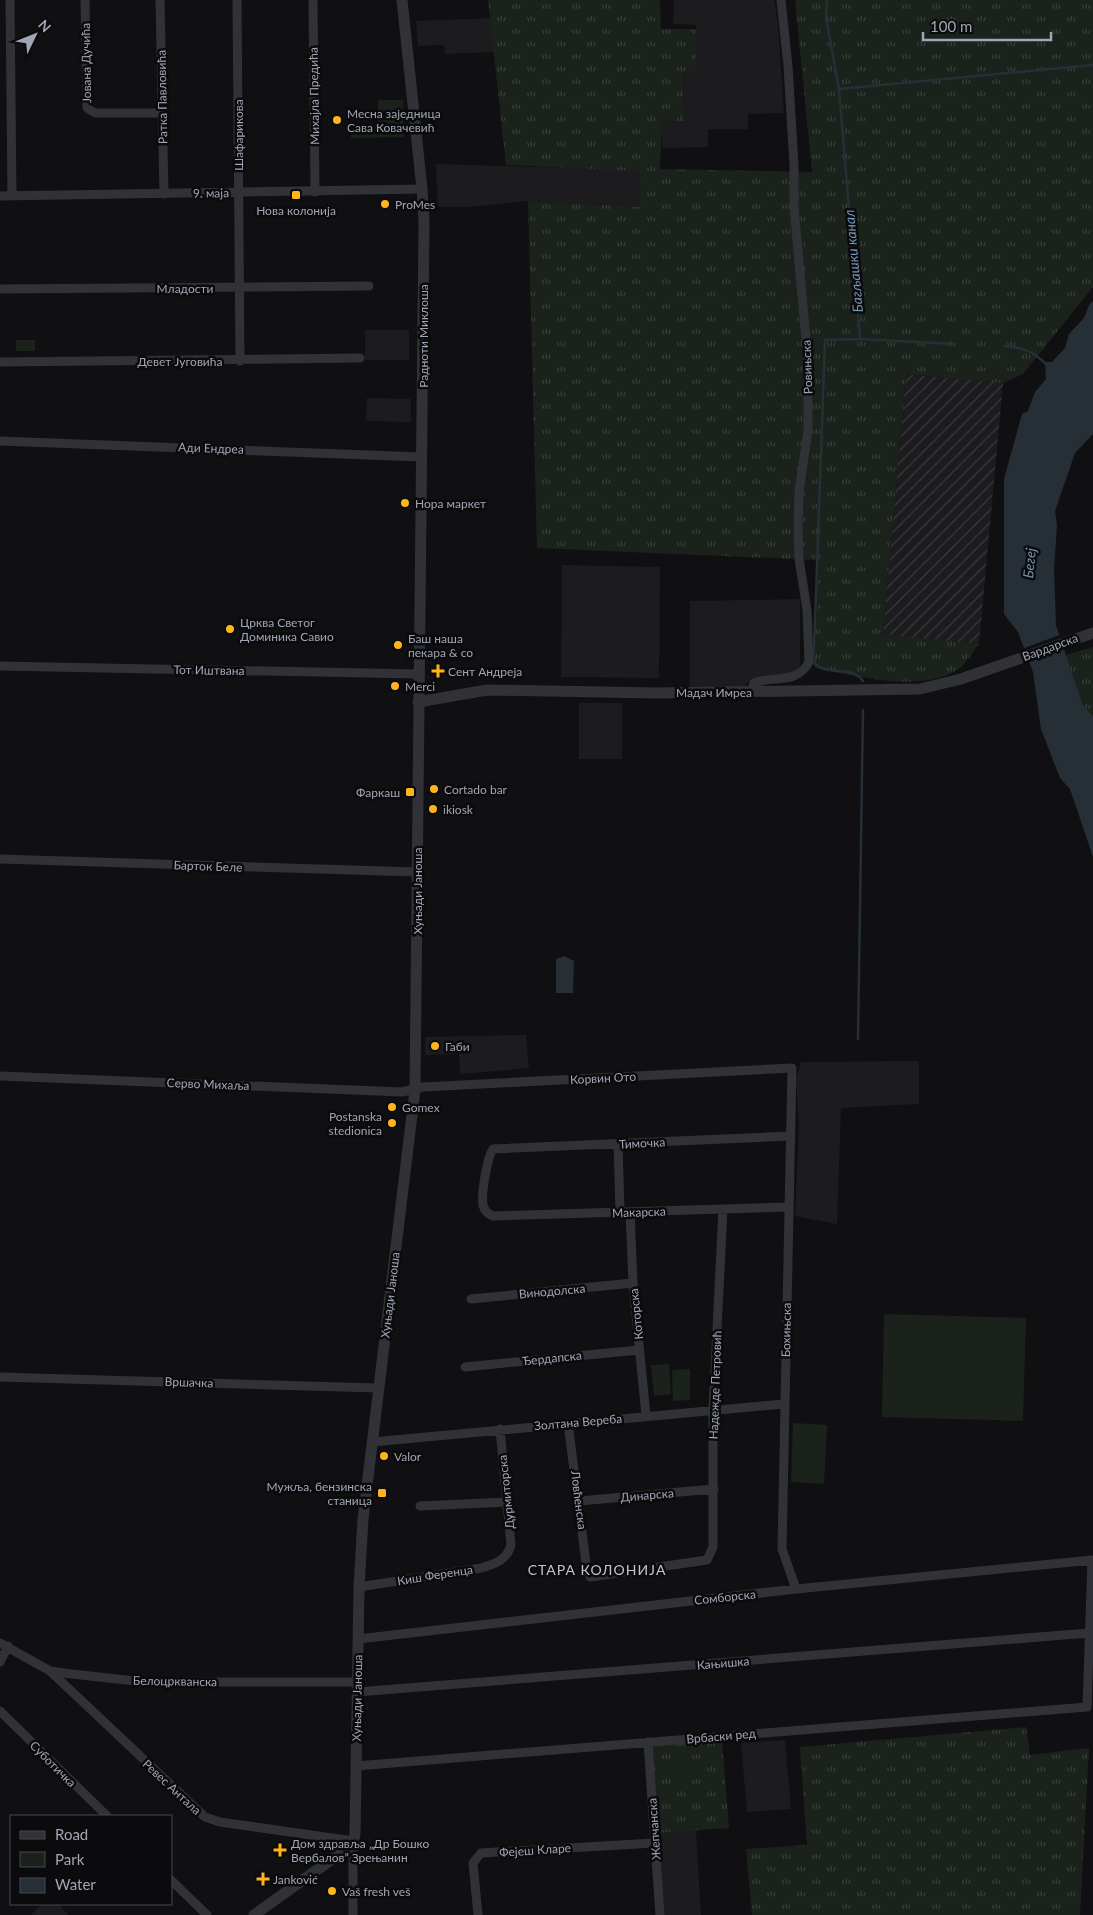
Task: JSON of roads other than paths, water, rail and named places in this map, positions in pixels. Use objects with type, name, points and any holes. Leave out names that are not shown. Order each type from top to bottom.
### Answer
[{"type":"street","points":[[10,0],[12,196]]},
{"type":"street","name":"Јована Дучића","points":[[85,0],[87,108],[95,113],[162,113]]},
{"type":"street","name":"Ратка Павловића","points":[[160,0],[164,194]]},
{"type":"street","name":"Шафарикова","points":[[237,0],[240,361]]},
{"type":"street","name":"Михајла Предића","points":[[313,0],[315,192]]},
{"type":"street","name":"Радноти Миклоша","points":[[402,0],[422,189],[422,458],[418,674]]},
{"type":"street","name":"Ровињска","points":[[751,692],[754,684],[761,681],[791,678],[799,674],[809,662],[807,610],[799,559],[798,528],[799,491],[808,431],[808,361],[794,207],[790,91],[781,0]]},
{"type":"street","name":"9. маја","points":[[0,196],[422,189]]},
{"type":"street","name":"Младости","points":[[0,288],[369,286]]},
{"type":"street","name":"Девет Југовића","points":[[0,362],[240,361],[360,358]]},
{"type":"street","name":"Ади Ендреа","points":[[0,441],[422,458]]},
{"type":"street","name":"Вардарска","points":[[1006,663],[1093,633]]},
{"type":"street","name":"Мадач Имреа","points":[[418,702],[487,690],[751,692],[920,689],[961,680],[1006,663]]},
{"type":"street","name":"Тот Иштвана","points":[[0,666],[418,674]]},
{"type":"street","name":"Хуњади Јаноша","points":[[353,1915],[359,1587],[363,1519],[415,1090],[418,674]]},
{"type":"street","name":"Барток Беле","points":[[0,859],[417,872]]},
{"type":"street","name":"Корвин Ото","points":[[415,1090],[423,1087],[792,1068]]},
{"type":"street","name":"Бохињска","points":[[792,1068],[782,1549],[796,1589]]},
{"type":"street","name":"Серво Михаља","points":[[0,1076],[402,1092],[415,1090]]},
{"type":"street","name":"Тимочка","points":[[490,1215],[482,1203],[488,1159],[493,1149],[790,1136]]},
{"type":"street","points":[[618,1144],[620,1212]]},
{"type":"street","name":"Макарска","points":[[490,1215],[788,1207]]},
{"type":"street","name":"Надежде Петровић","points":[[590,1577],[707,1560],[713,1547],[713,1409],[723,1209]]},
{"type":"street","name":"Которска","points":[[630,1212],[632,1283],[646,1416]]},
{"type":"street","name":"Винодолска","points":[[471,1299],[632,1283]]},
{"type":"street","name":"Ђердапска","points":[[465,1367],[639,1350]]},
{"type":"street","name":"Вршачка","points":[[0,1377],[378,1388]]},
{"type":"street","name":"Золтана Вереба","points":[[372,1442],[713,1409],[784,1404]]},
{"type":"street","name":"Ловћенска","points":[[568,1423],[587,1571],[590,1577]]},
{"type":"street","name":"Дурмиторска","points":[[500,1429],[511,1545],[508,1554]]},
{"type":"street","name":"Динарска","points":[[579,1501],[714,1489]]},
{"type":"street","points":[[420,1506],[507,1502]]},
{"type":"street","name":"Киш Ференца","points":[[359,1587],[481,1568],[500,1561],[508,1554]]},
{"type":"street","points":[[1089,1633],[1092,1560]]},
{"type":"street","name":"Сомборска","points":[[358,1639],[796,1589],[1092,1560]]},
{"type":"street","name":"Кањишка","points":[[357,1687],[1089,1633]]},
{"type":"street","name":"Врбаски ред","points":[[356,1766],[1087,1707],[1089,1633]]},
{"type":"street","points":[[0,1662],[4,1645]]},
{"type":"street","name":"Белоцркванска","points":[[4,1645],[50,1671],[144,1682],[357,1687]]},
{"type":"street","name":"Ревес Антала","points":[[50,1671],[205,1817],[220,1822],[353,1841]]},
{"type":"street","name":"Суботичка","points":[[0,1711],[106,1815]]},
{"type":"street","name":"Жепчанска","points":[[648,1742],[660,1915]]},
{"type":"street","points":[[254,1915],[353,1841]]},
{"type":"street","name":"Фејеш Кларе","points":[[478,1915],[473,1863],[481,1853],[654,1843]]},
{"type":"street","points":[[172,1881],[207,1915]]},
{"type":"water","name":"Бегеј","points":[[1093,301],[1093,434],[1075,453],[1055,511],[1057,525],[1054,569],[1056,625],[1083,706],[1093,716],[1093,857],[1070,789],[1060,778],[1041,729],[1033,672],[1018,632],[1004,614],[1004,479],[1022,414],[1028,411],[1035,392],[1046,379],[1045,362],[1052,362],[1065,348],[1069,334],[1084,318],[1089,305]]},
{"type":"water","points":[[564,956],[574,961],[573,993],[556,993],[556,959]]},
{"type":"waterway","name":"Багљашки канал","points":[[827,0],[826,18],[839,89],[860,339],[955,344]]},
{"type":"waterway","name":"Багљашки канал","points":[[839,89],[1093,65]]},
{"type":"waterway","points":[[860,339],[825,340],[814,651],[815,664],[821,668],[853,673],[863,681]]},
{"type":"waterway","points":[[1005,346],[1027,351],[1037,356],[1046,364]]},
{"type":"waterway","points":[[858,1039],[863,710]]},
{"type":"place","name":"Месна заједница Сава Ковачевић","points":[[337,120]]},
{"type":"place","name":"Нова колонија","points":[[296,195]]},
{"type":"place","name":"ProMes","points":[[385,204]]},
{"type":"place","name":"Нора маркет","points":[[405,503]]},
{"type":"place","name":"Црква Светог Доминика Савио","points":[[230,629]]},
{"type":"place","name":"Баш наша пекара & co","points":[[398,645]]},
{"type":"place","name":"Сент Андреја","points":[[438,671]]},
{"type":"place","name":"Merci","points":[[395,686]]},
{"type":"place","name":"Cortado bar","points":[[434,789]]},
{"type":"place","name":"Фаркаш","points":[[410,792]]},
{"type":"place","name":"ikiosk","points":[[433,809]]},
{"type":"place","name":"Габи","points":[[435,1046]]},
{"type":"place","name":"Gomex","points":[[392,1107]]},
{"type":"place","name":"Postanska stedionica","points":[[392,1123]]},
{"type":"place","name":"Valor","points":[[384,1456]]},
{"type":"place","name":"Мужља, бензинска станица","points":[[382,1493]]},
{"type":"place","name":"Дом здравља „Др Бошко Вербалов” Зрењанин","points":[[280,1850]]},
{"type":"place","name":"Janković","points":[[263,1879]]},
{"type":"place","name":"Vaš fresh veš","points":[[332,1891]]},
{"type":"district","name":"СТАРА КОЛОНИЈА","points":[[597,1569]]}]
